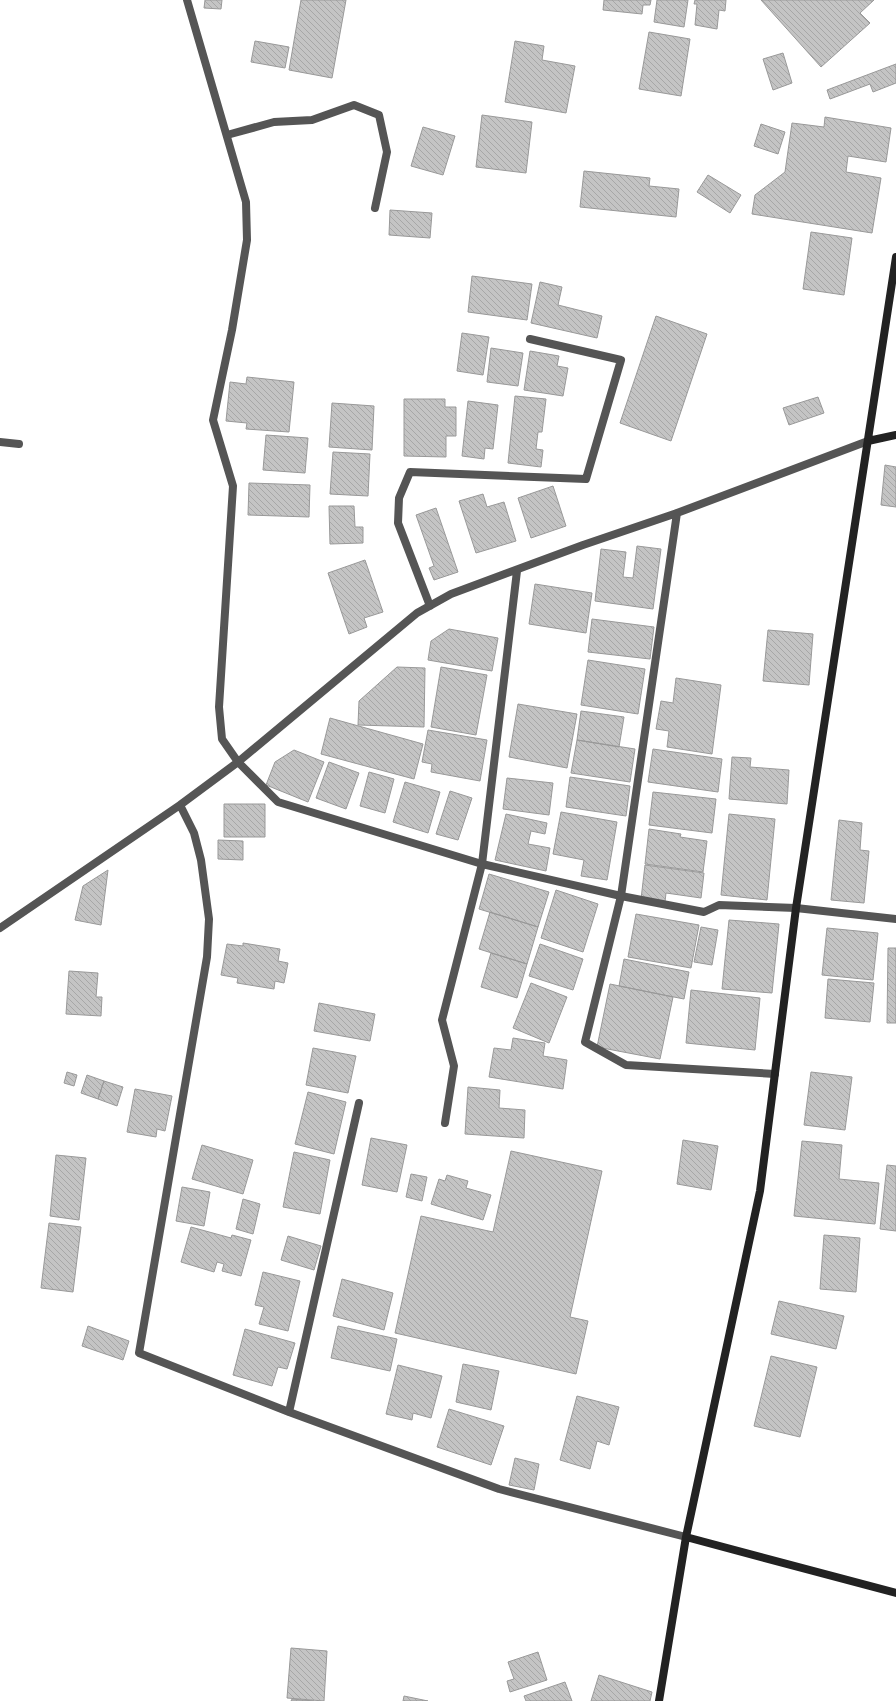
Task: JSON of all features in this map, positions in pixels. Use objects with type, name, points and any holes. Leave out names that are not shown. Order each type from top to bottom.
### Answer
[{"type":"street","points":[[187,0],[246,202],[247,240],[232,330],[214,420],[233,486],[219,707],[222,739],[238,762],[278,802],[482,864],[621,896],[704,912],[719,905],[796,908],[896,919]]},
{"type":"street","points":[[227,135],[274,122],[312,120],[354,105],[380,115],[388,152],[375,208]]},
{"type":"street","points":[[659,1701],[686,1537],[760,1191],[796,908],[896,257]]},
{"type":"street","points":[[430,606],[398,523],[400,498],[410,472],[586,479],[621,360],[530,339]]},
{"type":"street","points":[[0,928],[180,805],[238,762],[418,613],[451,594],[583,545],[677,514],[868,441],[896,435]]},
{"type":"street","points":[[0,442],[19,444]]},
{"type":"street","points":[[677,514],[621,896],[585,1042],[626,1065],[775,1074]]},
{"type":"street","points":[[445,1123],[454,1066],[442,1020],[482,864],[517,570]]},
{"type":"street","points":[[180,805],[194,833],[201,860],[209,919],[207,957],[139,1353],[289,1412],[499,1489],[896,1593]]},
{"type":"street","points":[[289,1412],[359,1103]]},
{"type":"building","points":[[205,0],[222,0],[221,9],[204,8]]},
{"type":"building","points":[[301,0],[346,0],[332,78],[289,70]]},
{"type":"building","points":[[604,0],[651,0],[650,5],[643,5],[642,14],[603,10]]},
{"type":"building","points":[[657,0],[688,0],[684,27],[654,22]]},
{"type":"building","points":[[695,0],[726,0],[725,11],[719,10],[717,29],[695,25],[697,4],[694,4]]},
{"type":"building","points":[[761,0],[874,0],[860,13],[870,23],[821,67]]},
{"type":"building","points":[[649,32],[690,39],[681,96],[639,89]]},
{"type":"building","points":[[255,41],[289,47],[285,68],[251,62]]},
{"type":"building","points":[[515,41],[544,46],[542,60],[575,66],[566,113],[505,102]]},
{"type":"building","points":[[783,53],[792,83],[773,90],[763,59]]},
{"type":"building","points":[[896,64],[896,83],[873,92],[870,84],[830,99],[827,90]]},
{"type":"building","points":[[482,115],[532,122],[526,173],[476,167]]},
{"type":"building","points":[[825,117],[891,128],[886,162],[848,156],[846,172],[881,178],[872,233],[752,214],[755,195],[785,172],[792,123],[824,127]]},
{"type":"building","points":[[761,124],[785,132],[778,154],[754,146]]},
{"type":"building","points":[[423,127],[455,136],[443,175],[411,166]]},
{"type":"building","points":[[584,171],[650,178],[649,186],[679,189],[676,217],[580,207]]},
{"type":"building","points":[[708,175],[741,195],[730,213],[697,192]]},
{"type":"building","points":[[390,210],[432,213],[430,238],[389,235]]},
{"type":"building","points":[[811,232],[852,238],[844,295],[803,289]]},
{"type":"building","points":[[472,276],[532,284],[527,320],[468,312]]},
{"type":"building","points":[[540,282],[562,287],[558,305],[602,316],[597,338],[531,323]]},
{"type":"building","points":[[656,316],[707,334],[671,441],[620,423]]},
{"type":"building","points":[[462,333],[489,337],[483,375],[457,371]]},
{"type":"building","points":[[491,348],[523,353],[518,386],[487,382]]},
{"type":"building","points":[[530,351],[559,356],[557,366],[568,368],[563,396],[524,390]]},
{"type":"building","points":[[247,377],[294,382],[289,432],[246,429],[247,423],[226,421],[230,382],[246,384]]},
{"type":"building","points":[[515,396],[546,399],[542,432],[538,432],[536,449],[543,450],[541,467],[508,463]]},
{"type":"building","points":[[818,397],[824,413],[789,425],[783,408]]},
{"type":"building","points":[[404,399],[445,399],[445,407],[456,407],[456,436],[446,436],[446,457],[404,456]]},
{"type":"building","points":[[468,401],[498,405],[493,449],[485,448],[484,459],[462,456]]},
{"type":"building","points":[[332,403],[374,406],[372,450],[329,447]]},
{"type":"building","points":[[266,435],[308,438],[305,473],[263,470]]},
{"type":"building","points":[[333,452],[370,454],[368,496],[330,494]]},
{"type":"building","points":[[885,465],[896,467],[896,507],[881,505]]},
{"type":"building","points":[[249,483],[310,485],[309,517],[248,515]]},
{"type":"building","points":[[553,486],[566,526],[531,538],[518,498]]},
{"type":"building","points":[[483,494],[487,507],[504,502],[516,541],[476,553],[459,501]]},
{"type":"building","points":[[329,506],[354,506],[355,527],[363,527],[363,543],[330,544]]},
{"type":"building","points":[[436,508],[458,572],[434,580],[429,568],[434,566],[416,515]]},
{"type":"building","points":[[637,546],[661,549],[653,609],[595,601],[601,549],[626,552],[623,577],[633,578]]},
{"type":"building","points":[[365,560],[383,612],[364,618],[367,627],[349,634],[328,573]]},
{"type":"building","points":[[535,584],[592,593],[586,633],[529,624]]},
{"type":"building","points":[[592,619],[654,627],[650,659],[588,652]]},
{"type":"building","points":[[449,629],[498,638],[492,671],[428,660],[431,641]]},
{"type":"building","points":[[768,630],[813,634],[809,685],[763,681]]},
{"type":"building","points":[[588,660],[645,669],[638,714],[581,705]]},
{"type":"building","points":[[397,667],[425,668],[424,727],[358,725],[359,701]]},
{"type":"building","points":[[441,667],[487,675],[476,735],[431,727]]},
{"type":"building","points":[[676,678],[721,685],[712,754],[667,747],[669,731],[656,729],[661,701],[673,703]]},
{"type":"building","points":[[518,704],[577,714],[567,768],[509,757]]},
{"type":"building","points":[[581,711],[624,717],[619,747],[577,740]]},
{"type":"building","points":[[330,718],[423,744],[414,779],[321,754]]},
{"type":"building","points":[[428,730],[487,740],[480,781],[431,772],[432,764],[422,762]]},
{"type":"building","points":[[577,740],[635,749],[630,782],[571,773]]},
{"type":"building","points":[[653,749],[722,759],[718,792],[648,782]]},
{"type":"building","points":[[294,750],[324,762],[308,802],[266,785],[275,762]]},
{"type":"building","points":[[732,757],[751,758],[750,767],[789,770],[787,804],[729,799]]},
{"type":"building","points":[[329,762],[359,773],[346,809],[316,798]]},
{"type":"building","points":[[369,772],[394,779],[385,813],[360,806]]},
{"type":"building","points":[[570,777],[630,786],[626,816],[566,807]]},
{"type":"building","points":[[507,778],[553,783],[549,815],[503,809]]},
{"type":"building","points":[[405,782],[440,792],[428,833],[393,822]]},
{"type":"building","points":[[450,791],[472,798],[458,840],[436,834]]},
{"type":"building","points":[[653,792],[716,799],[712,833],[649,825]]},
{"type":"building","points":[[224,804],[265,804],[265,837],[224,837]]},
{"type":"building","points":[[561,812],[617,822],[607,880],[581,876],[584,860],[553,854]]},
{"type":"building","points":[[506,814],[547,823],[545,834],[531,831],[528,844],[550,848],[546,871],[495,860]]},
{"type":"building","points":[[729,814],[775,819],[767,900],[721,895]]},
{"type":"building","points":[[839,820],[862,823],[860,850],[869,851],[864,903],[831,900]]},
{"type":"building","points":[[649,829],[681,834],[680,837],[707,841],[703,872],[645,864]]},
{"type":"building","points":[[218,840],[243,841],[243,860],[218,859]]},
{"type":"building","points":[[645,865],[704,873],[701,898],[666,893],[665,902],[641,899]]},
{"type":"building","points":[[108,870],[101,925],[75,920],[83,886]]},
{"type":"building","points":[[489,874],[549,892],[538,927],[479,909]]},
{"type":"building","points":[[556,890],[598,904],[583,952],[541,938]]},
{"type":"building","points":[[490,912],[538,927],[527,964],[479,949]]},
{"type":"building","points":[[636,914],[699,925],[691,968],[628,957]]},
{"type":"building","points":[[729,920],[779,924],[772,993],[722,989]]},
{"type":"building","points":[[701,927],[718,930],[712,965],[694,962]]},
{"type":"building","points":[[827,928],[878,933],[873,980],[822,975]]},
{"type":"building","points":[[243,943],[280,949],[278,961],[288,963],[284,983],[275,981],[274,989],[237,983],[238,978],[221,975],[227,944],[243,946]]},
{"type":"building","points":[[540,944],[583,959],[573,990],[529,976]]},
{"type":"building","points":[[888,948],[896,948],[896,1023],[887,1023]]},
{"type":"building","points":[[491,953],[527,964],[517,998],[481,987]]},
{"type":"building","points":[[624,959],[689,972],[684,999],[619,986]]},
{"type":"building","points":[[69,971],[98,973],[96,997],[102,997],[101,1016],[66,1014]]},
{"type":"building","points":[[828,979],[874,983],[870,1022],[825,1018]]},
{"type":"building","points":[[531,983],[567,997],[549,1043],[513,1028]]},
{"type":"building","points":[[610,984],[673,997],[660,1059],[597,1047]]},
{"type":"building","points":[[691,990],[760,998],[755,1050],[686,1043]]},
{"type":"building","points":[[319,1003],[375,1014],[370,1041],[314,1031]]},
{"type":"building","points":[[513,1038],[545,1043],[543,1056],[567,1060],[563,1089],[489,1077],[494,1048],[511,1050]]},
{"type":"building","points":[[313,1048],[356,1056],[348,1093],[306,1085]]},
{"type":"building","points":[[67,1072],[77,1075],[74,1086],[64,1083]]},
{"type":"building","points":[[811,1072],[852,1077],[845,1130],[804,1125]]},
{"type":"building","points":[[87,1075],[104,1081],[98,1099],[81,1093]]},
{"type":"building","points":[[104,1081],[123,1087],[117,1106],[98,1099]]},
{"type":"building","points":[[468,1087],[500,1090],[499,1108],[525,1110],[524,1138],[465,1134]]},
{"type":"building","points":[[135,1089],[172,1096],[165,1131],[157,1129],[156,1137],[127,1132]]},
{"type":"building","points":[[308,1092],[346,1102],[334,1154],[295,1144]]},
{"type":"building","points":[[371,1138],[407,1145],[397,1192],[362,1185]]},
{"type":"building","points":[[683,1140],[718,1146],[711,1190],[677,1184]]},
{"type":"building","points":[[802,1141],[842,1145],[839,1179],[879,1183],[875,1224],[794,1216]]},
{"type":"building","points":[[202,1145],[253,1160],[243,1194],[192,1179]]},
{"type":"building","points":[[511,1151],[602,1171],[570,1317],[588,1321],[576,1374],[395,1333],[421,1216],[493,1232]]},
{"type":"building","points":[[294,1152],[330,1160],[320,1214],[283,1207]]},
{"type":"building","points":[[56,1155],[86,1158],[79,1220],[50,1216]]},
{"type":"building","points":[[887,1165],[896,1166],[896,1231],[880,1229]]},
{"type":"building","points":[[411,1174],[427,1177],[422,1201],[406,1197]]},
{"type":"building","points":[[447,1175],[468,1181],[466,1188],[491,1195],[483,1220],[431,1204],[439,1179],[445,1181]]},
{"type":"building","points":[[182,1187],[210,1192],[204,1226],[176,1221]]},
{"type":"building","points":[[243,1199],[260,1204],[253,1234],[236,1229]]},
{"type":"building","points":[[49,1223],[81,1227],[73,1292],[41,1288]]},
{"type":"building","points":[[191,1227],[231,1238],[232,1235],[251,1240],[241,1276],[222,1271],[224,1264],[217,1262],[214,1272],[181,1262]]},
{"type":"building","points":[[824,1235],[860,1238],[856,1292],[820,1289]]},
{"type":"building","points":[[288,1236],[321,1246],[314,1270],[281,1260]]},
{"type":"building","points":[[263,1272],[300,1281],[288,1331],[259,1324],[264,1307],[255,1305]]},
{"type":"building","points":[[342,1279],[393,1293],[384,1330],[333,1316]]},
{"type":"building","points":[[779,1301],[844,1316],[836,1349],[771,1334]]},
{"type":"building","points":[[88,1326],[129,1341],[123,1360],[82,1346]]},
{"type":"building","points":[[338,1326],[397,1339],[390,1371],[331,1358]]},
{"type":"building","points":[[245,1329],[295,1343],[287,1369],[278,1367],[272,1386],[233,1375]]},
{"type":"building","points":[[771,1356],[817,1367],[800,1437],[754,1426]]},
{"type":"building","points":[[463,1364],[499,1371],[491,1410],[456,1402]]},
{"type":"building","points":[[398,1365],[442,1376],[431,1418],[413,1413],[412,1420],[386,1414]]},
{"type":"building","points":[[577,1396],[619,1407],[609,1445],[597,1441],[590,1469],[560,1460]]},
{"type":"building","points":[[449,1409],[504,1426],[491,1465],[437,1447]]},
{"type":"building","points":[[515,1458],[539,1464],[534,1490],[509,1485]]},
{"type":"building","points":[[291,1648],[327,1651],[324,1701],[287,1698]]},
{"type":"building","points":[[538,1652],[547,1680],[510,1692],[507,1681],[514,1679],[508,1662]]},
{"type":"building","points":[[599,1675],[652,1692],[650,1701],[591,1701]]},
{"type":"building","points":[[565,1682],[572,1701],[526,1701],[524,1696]]},
{"type":"building","points":[[404,1696],[428,1701],[403,1701]]},
{"type":"building","points":[[292,1699],[314,1701],[291,1701]]}]
